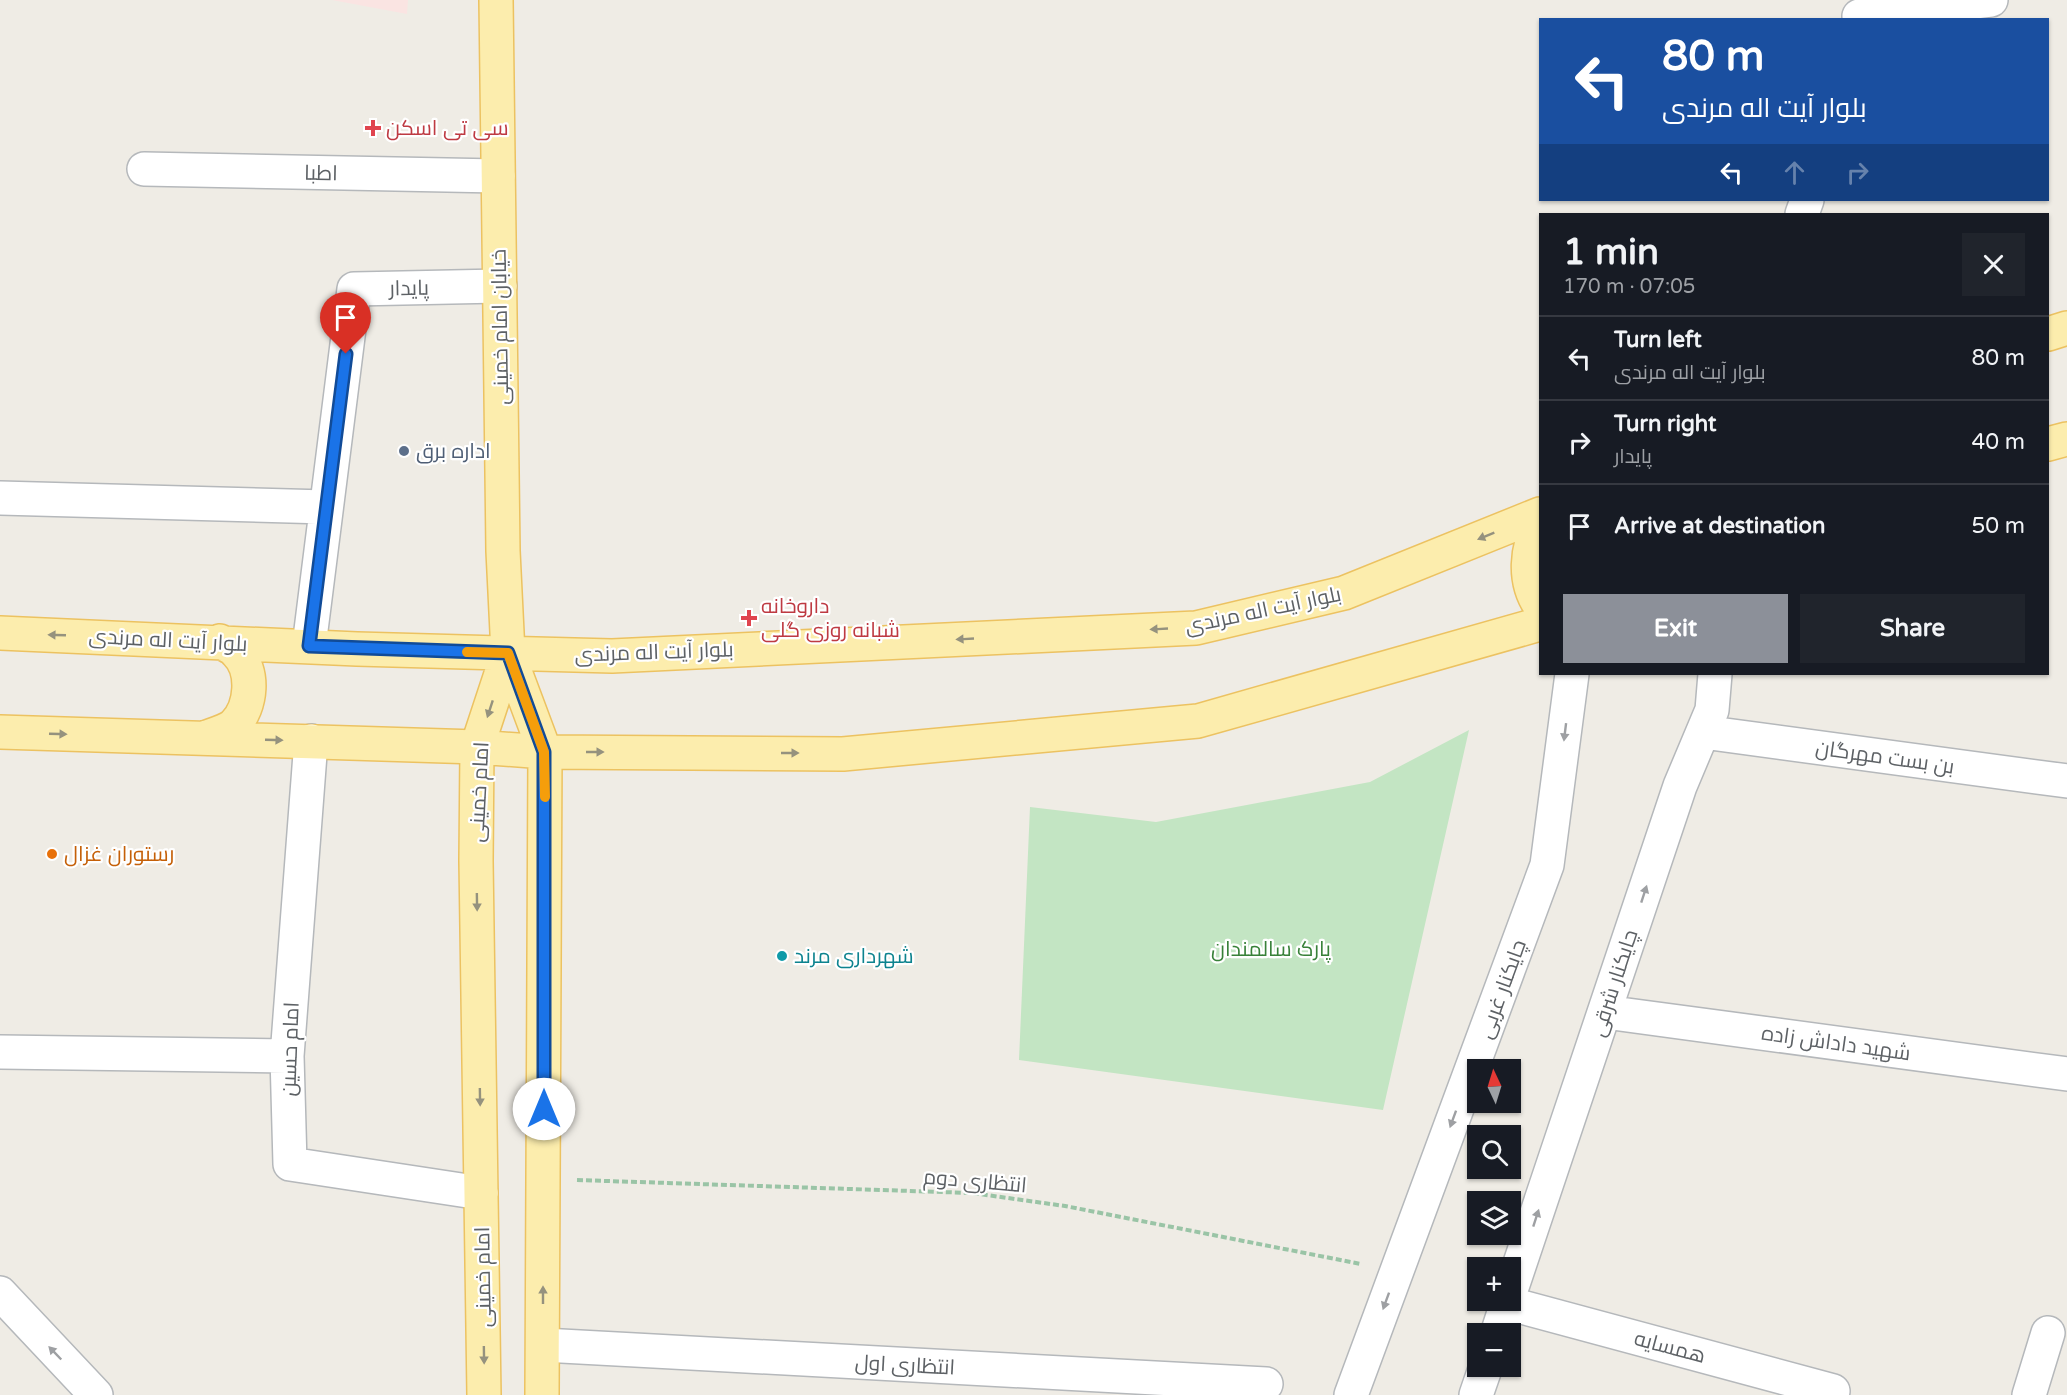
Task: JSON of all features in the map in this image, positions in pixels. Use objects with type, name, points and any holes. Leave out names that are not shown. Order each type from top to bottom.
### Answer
[{"type":"main road","name":"خیابان امام خمینی","points":[[496,0],[508,653]]},
{"type":"main road","points":[[2049,334],[2067,328]]},
{"type":"main road","points":[[2049,444],[2067,439]]},
{"type":"main road","name":"بلوار آیت اله مرندی","points":[[0,633],[612,656],[1196,628],[1344,593],[1539,514]]},
{"type":"main road","points":[[1539,525],[1530,541],[1529,575],[1539,603]]},
{"type":"main road","points":[[0,732],[477,747],[544,752],[843,754],[1198,721],[1539,624]]},
{"type":"main road","points":[[204,738],[233,726],[246,706],[249,682],[245,663],[236,651],[220,641]]},
{"type":"main road","name":"امام خمینی","points":[[484,1395],[477,747],[508,653]]},
{"type":"main road","points":[[508,653],[544,752],[542,1395]]},
{"type":"street","points":[[1859,12],[1991,0]]},
{"type":"street","name":"اطبا","points":[[144,169],[498,176]]},
{"type":"street","name":"پایدار","points":[[309,646],[354,289],[500,286]]},
{"type":"street","points":[[0,498],[326,507]]},
{"type":"street","name":"چایکنار غربی","points":[[1351,1395],[1547,865],[1572,675]]},
{"type":"street","name":"چایکنار شرقی","points":[[1521,1263],[1680,786],[1708,721],[1716,675]]},
{"type":"street","points":[[1708,721],[1739,675]]},
{"type":"street","name":"بن بست مهرگان","points":[[1708,721],[2067,781]]},
{"type":"street","name":"امام حسین","points":[[311,741],[286,1056],[290,1164],[481,1193]]},
{"type":"street","name":"شهید داداش زاده","points":[[1605,1012],[2067,1074]]},
{"type":"street","points":[[0,1052],[286,1056]]},
{"type":"street","points":[[0,1293],[14,1329],[96,1395]]},
{"type":"street","name":"همسایه","points":[[1518,1311],[1833,1391]]},
{"type":"street","points":[[2029,1395],[2048,1332]]},
{"type":"street","name":"انتظاری اول","points":[[543,1345],[1266,1384]]},
{"type":"street","points":[[1476,1395],[1482,1377]]},
{"type":"path","name":"انتظاری دوم","points":[[544,1179],[972,1193],[1065,1206],[1396,1272]]},
{"type":"shaded area","points":[[332,0],[408,0],[407,14]]},
{"type":"green space","name":"پارک سالمندان","points":[[1469,730],[1383,1110],[1019,1060],[1030,807],[1156,822],[1370,782]]},
{"type":"slow traffic","points":[[467,652],[508,653],[544,752],[545,797]]},
{"type":"place","name":"سی تی اسکن","points":[[373,128]]},
{"type":"place","name":"اداره برق","points":[[404,451]]},
{"type":"place","name":"داروخانه شبانه روزی گلی","points":[[749,618]]},
{"type":"place","name":"رستوران غزال","points":[[52,854]]},
{"type":"place","name":"شهرداری مرند","points":[[782,956]]},
{"type":"route","points":[[346,354],[309,646],[508,653],[544,752],[544,1109]]}]
